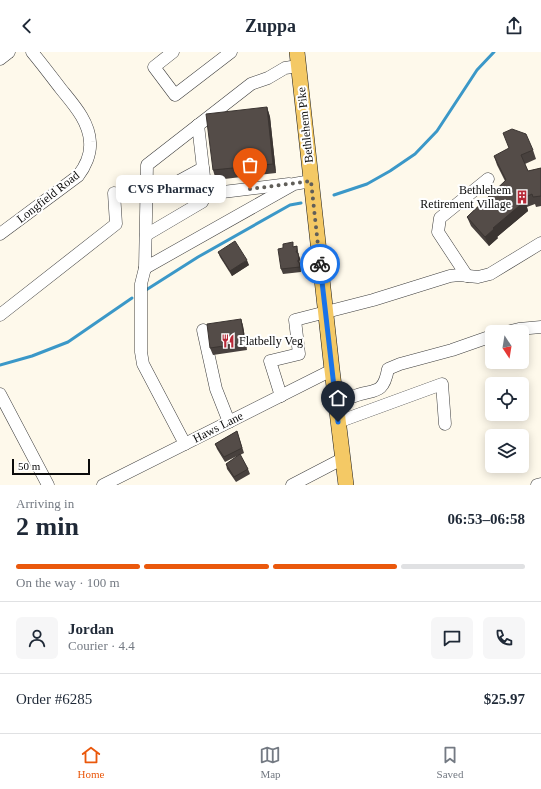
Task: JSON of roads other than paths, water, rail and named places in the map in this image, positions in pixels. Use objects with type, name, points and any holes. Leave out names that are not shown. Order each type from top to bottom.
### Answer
[{"type":"main road","name":"Bethlehem Pike","points":[[298,59],[346,485]]},
{"type":"street","points":[[0,59],[9,52]]},
{"type":"street","name":"Longfield Road","points":[[0,234],[78,176],[87,161],[89,152],[90,143],[85,123],[78,111],[32,52]]},
{"type":"street","points":[[172,52],[154,67],[175,95],[226,54]]},
{"type":"street","points":[[185,444],[143,364],[141,352],[141,284],[145,268],[147,165],[251,84],[268,78],[298,59]]},
{"type":"street","points":[[146,235],[202,202],[206,194],[198,125]]},
{"type":"street","points":[[146,199],[203,168]]},
{"type":"street","points":[[467,276],[438,232],[438,225],[440,218],[488,179]]},
{"type":"street","points":[[206,194],[311,181]]},
{"type":"street","points":[[145,268],[294,184]]},
{"type":"street","points":[[0,315],[116,224],[114,194]]},
{"type":"street","points":[[281,396],[270,361],[299,354],[295,320],[373,300],[450,276],[459,275],[478,277],[490,274],[541,243]]},
{"type":"street","points":[[529,328],[541,327]]},
{"type":"street","points":[[203,330],[216,389],[229,422]]},
{"type":"street","points":[[337,415],[352,397],[373,392],[381,388],[386,380],[388,369],[485,338]]},
{"type":"street","name":"Haws Lane","points":[[103,485],[332,370]]},
{"type":"street","points":[[337,415],[442,384],[445,424]]},
{"type":"street","points":[[0,394],[48,485]]},
{"type":"street","points":[[292,485],[314,480],[342,459]]},
{"type":"street","points":[[537,485],[541,484]]},
{"type":"waterway","points":[[334,195],[367,184],[415,154],[437,131],[477,70],[494,52]]},
{"type":"waterway","points":[[146,290],[198,257],[290,205],[301,203]]},
{"type":"waterway","points":[[0,365],[32,356],[68,342],[132,298]]},
{"type":"place","name":"CVS Pharmacy","points":[[250,189]]},
{"type":"place","name":"Bethlehem Retirement Village","points":[[522,197]]},
{"type":"place","name":"Flatbelly Veg","points":[[228,341]]}]
